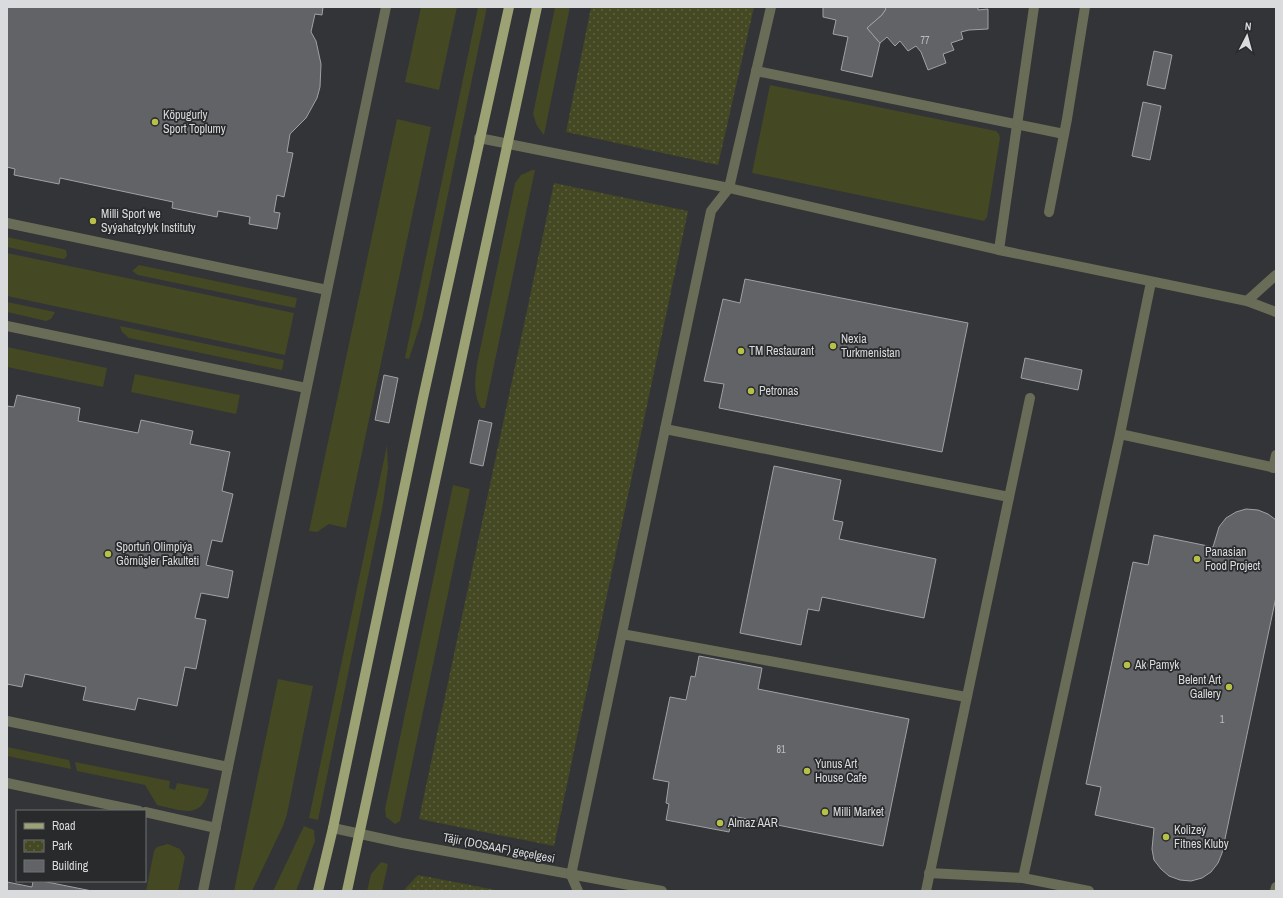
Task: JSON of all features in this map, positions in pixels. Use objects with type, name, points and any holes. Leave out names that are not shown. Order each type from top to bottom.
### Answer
[{"type":"main road","points":[[318,891],[333,828],[479,138],[509,7]]},
{"type":"main road","points":[[348,891],[537,7]]},
{"type":"street","points":[[203,891],[386,7]]},
{"type":"street","points":[[578,891],[571,875],[711,211],[729,188],[771,7]]},
{"type":"street","points":[[999,250],[1034,7]]},
{"type":"street","points":[[1049,212],[1064,134],[1085,7]]},
{"type":"street","points":[[756,71],[1064,134]]},
{"type":"street","points":[[479,138],[729,188],[999,250],[1247,301],[1276,312]]},
{"type":"street","points":[[7,223],[327,290]]},
{"type":"street","points":[[1247,301],[1276,275]]},
{"type":"street","points":[[1023,878],[1120,434],[1151,282]]},
{"type":"street","points":[[7,326],[306,388]]},
{"type":"street","points":[[926,891],[1030,398]]},
{"type":"street","points":[[665,429],[1009,497]]},
{"type":"street","points":[[1120,434],[1275,468],[1276,455]]},
{"type":"street","points":[[622,634],[966,696]]},
{"type":"street","points":[[7,721],[228,767]]},
{"type":"street","points":[[7,783],[134,810]]},
{"type":"street","points":[[146,812],[216,828]]},
{"type":"street","name":"Täjir (DOSAAF) geçelgesi","points":[[333,828],[571,875],[662,891]]},
{"type":"street","points":[[929,873],[1023,878],[1088,891]]},
{"type":"street","points":[[1275,891],[1276,887]]},
{"type":"green space","points":[[421,7],[457,7],[439,90],[405,82]]},
{"type":"green space","points":[[478,7],[487,7],[422,319],[409,359],[405,358]]},
{"type":"green space","points":[[555,7],[570,7],[544,135],[537,126],[533,114]]},
{"type":"green space","points":[[591,7],[754,7],[718,165],[566,132]]},
{"type":"green space","points":[[770,85],[996,131],[1000,138],[987,217],[984,221],[752,173]]},
{"type":"green space","points":[[397,119],[431,127],[346,528],[329,524],[317,532],[309,531]]},
{"type":"green space","points":[[535,170],[485,408],[481,408],[478,403],[475,381],[477,364],[515,183],[521,175]]},
{"type":"green space","points":[[554,183],[688,211],[554,846],[419,819]]},
{"type":"green space","points":[[7,237],[63,249],[66,250],[67,256],[64,259],[7,247]]},
{"type":"green space","points":[[7,253],[294,313],[285,355],[7,296]]},
{"type":"green space","points":[[139,265],[297,298],[295,308],[138,275],[132,271]]},
{"type":"green space","points":[[7,302],[55,312],[51,319],[46,321],[7,312]]},
{"type":"green space","points":[[120,326],[284,360],[282,370],[129,338],[122,332]]},
{"type":"green space","points":[[7,347],[107,368],[103,387],[7,367]]},
{"type":"green space","points":[[135,374],[240,395],[236,414],[131,392]]},
{"type":"green space","points":[[387,445],[388,468],[383,504],[318,820],[309,818]]},
{"type":"green space","points":[[453,485],[470,489],[400,821],[395,824],[386,817],[385,809]]},
{"type":"green space","points":[[278,679],[313,686],[287,814],[283,826],[252,891],[234,891]]},
{"type":"green space","points":[[7,747],[69,760],[71,769],[7,756]]},
{"type":"green space","points":[[75,762],[170,781],[169,788],[175,790],[177,783],[209,789],[206,799],[201,806],[189,811],[182,811],[157,805],[145,785],[77,771]]},
{"type":"green space","points":[[304,826],[314,830],[315,841],[296,891],[273,891]]},
{"type":"green space","points":[[168,844],[180,849],[185,857],[178,891],[146,891],[154,851],[157,847]]},
{"type":"green space","points":[[381,862],[388,864],[382,891],[367,891],[371,874]]},
{"type":"green space","points":[[418,875],[501,891],[403,891]]},
{"type":"building","name":"Köpugurly Sport Toplumy","points":[[7,7],[323,7],[322,15],[315,14],[311,32],[316,41],[321,64],[320,87],[317,98],[306,118],[290,134],[287,152],[293,153],[284,197],[277,195],[274,212],[280,213],[277,229],[249,224],[250,217],[218,211],[217,217],[172,208],[173,202],[60,178],[59,184],[14,175],[15,169],[7,167]]},
{"type":"building","points":[[823,7],[884,7],[886,9],[882,15],[867,28],[880,43],[872,77],[841,70],[848,37],[833,34],[836,20],[823,17]]},
{"type":"building","points":[[884,7],[978,7],[978,10],[988,9],[988,29],[961,32],[963,39],[951,43],[954,50],[943,54],[946,63],[928,70],[921,52],[916,46],[908,51],[900,41],[895,46],[887,37],[880,43],[867,28],[882,15],[886,9]]},
{"type":"building","points":[[1154,51],[1172,55],[1165,89],[1147,85]]},
{"type":"building","points":[[1143,102],[1161,106],[1150,160],[1132,156]]},
{"type":"building","points":[[745,279],[968,323],[942,452],[719,408],[724,384],[704,381],[723,299],[740,303]]},
{"type":"building","points":[[1025,358],[1082,370],[1078,390],[1021,378]]},
{"type":"building","points":[[384,375],[398,378],[389,423],[375,420]]},
{"type":"building","name":"Sportuň Olimpiýa Görnüşler Fakulteti","points":[[17,395],[80,408],[78,421],[138,433],[141,420],[193,431],[190,444],[230,452],[222,491],[233,494],[222,542],[212,540],[206,565],[233,571],[228,598],[201,593],[195,618],[206,620],[196,669],[185,667],[177,706],[138,698],[135,710],[83,700],[86,687],[25,674],[22,687],[7,684],[7,406],[14,407]]},
{"type":"building","points":[[479,420],[492,423],[483,466],[470,463]]},
{"type":"building","points":[[774,466],[841,480],[833,520],[843,522],[839,539],[936,559],[924,618],[822,597],[819,611],[808,609],[801,645],[740,633]]},
{"type":"building","points":[[1246,509],[1258,510],[1268,514],[1276,520],[1276,597],[1222,853],[1218,863],[1211,872],[1202,878],[1191,881],[1180,880],[1169,876],[1154,860],[1152,849],[1154,828],[1095,815],[1101,787],[1086,784],[1133,562],[1148,565],[1154,535],[1213,547],[1219,527],[1226,518],[1236,512]]},
{"type":"building","points":[[699,656],[762,668],[758,689],[909,719],[883,846],[732,816],[729,832],[666,820],[669,804],[666,803],[669,782],[653,779],[670,697],[686,700],[691,676],[695,677]]},
{"type":"building","points":[[7,882],[32,887],[33,882],[47,882],[92,891],[7,891]]},
{"type":"place","name":"Köpugurly Sport Toplumy","points":[[155,122]]},
{"type":"place","name":"Milli Sport we Syýahatçylyk Instituty","points":[[93,221]]},
{"type":"place","name":"Nexia Turkmenistan","points":[[833,346]]},
{"type":"place","name":"TM Restaurant","points":[[741,351]]},
{"type":"place","name":"Petronas","points":[[751,391]]},
{"type":"place","name":"Sportuň Olimpiýa Görnüşler Fakulteti","points":[[108,554]]},
{"type":"place","name":"Panasian Food Project","points":[[1197,559]]},
{"type":"place","name":"Ak Pamyk","points":[[1127,665]]},
{"type":"place","name":"Belent Art Gallery","points":[[1229,687]]},
{"type":"place","name":"Yunus Art House Cafe","points":[[807,771]]},
{"type":"place","name":"Milli Market","points":[[825,812]]},
{"type":"place","name":"Almaz AAR","points":[[720,823]]},
{"type":"place","name":"Kolizeý Fitnes Kluby","points":[[1166,837]]}]
